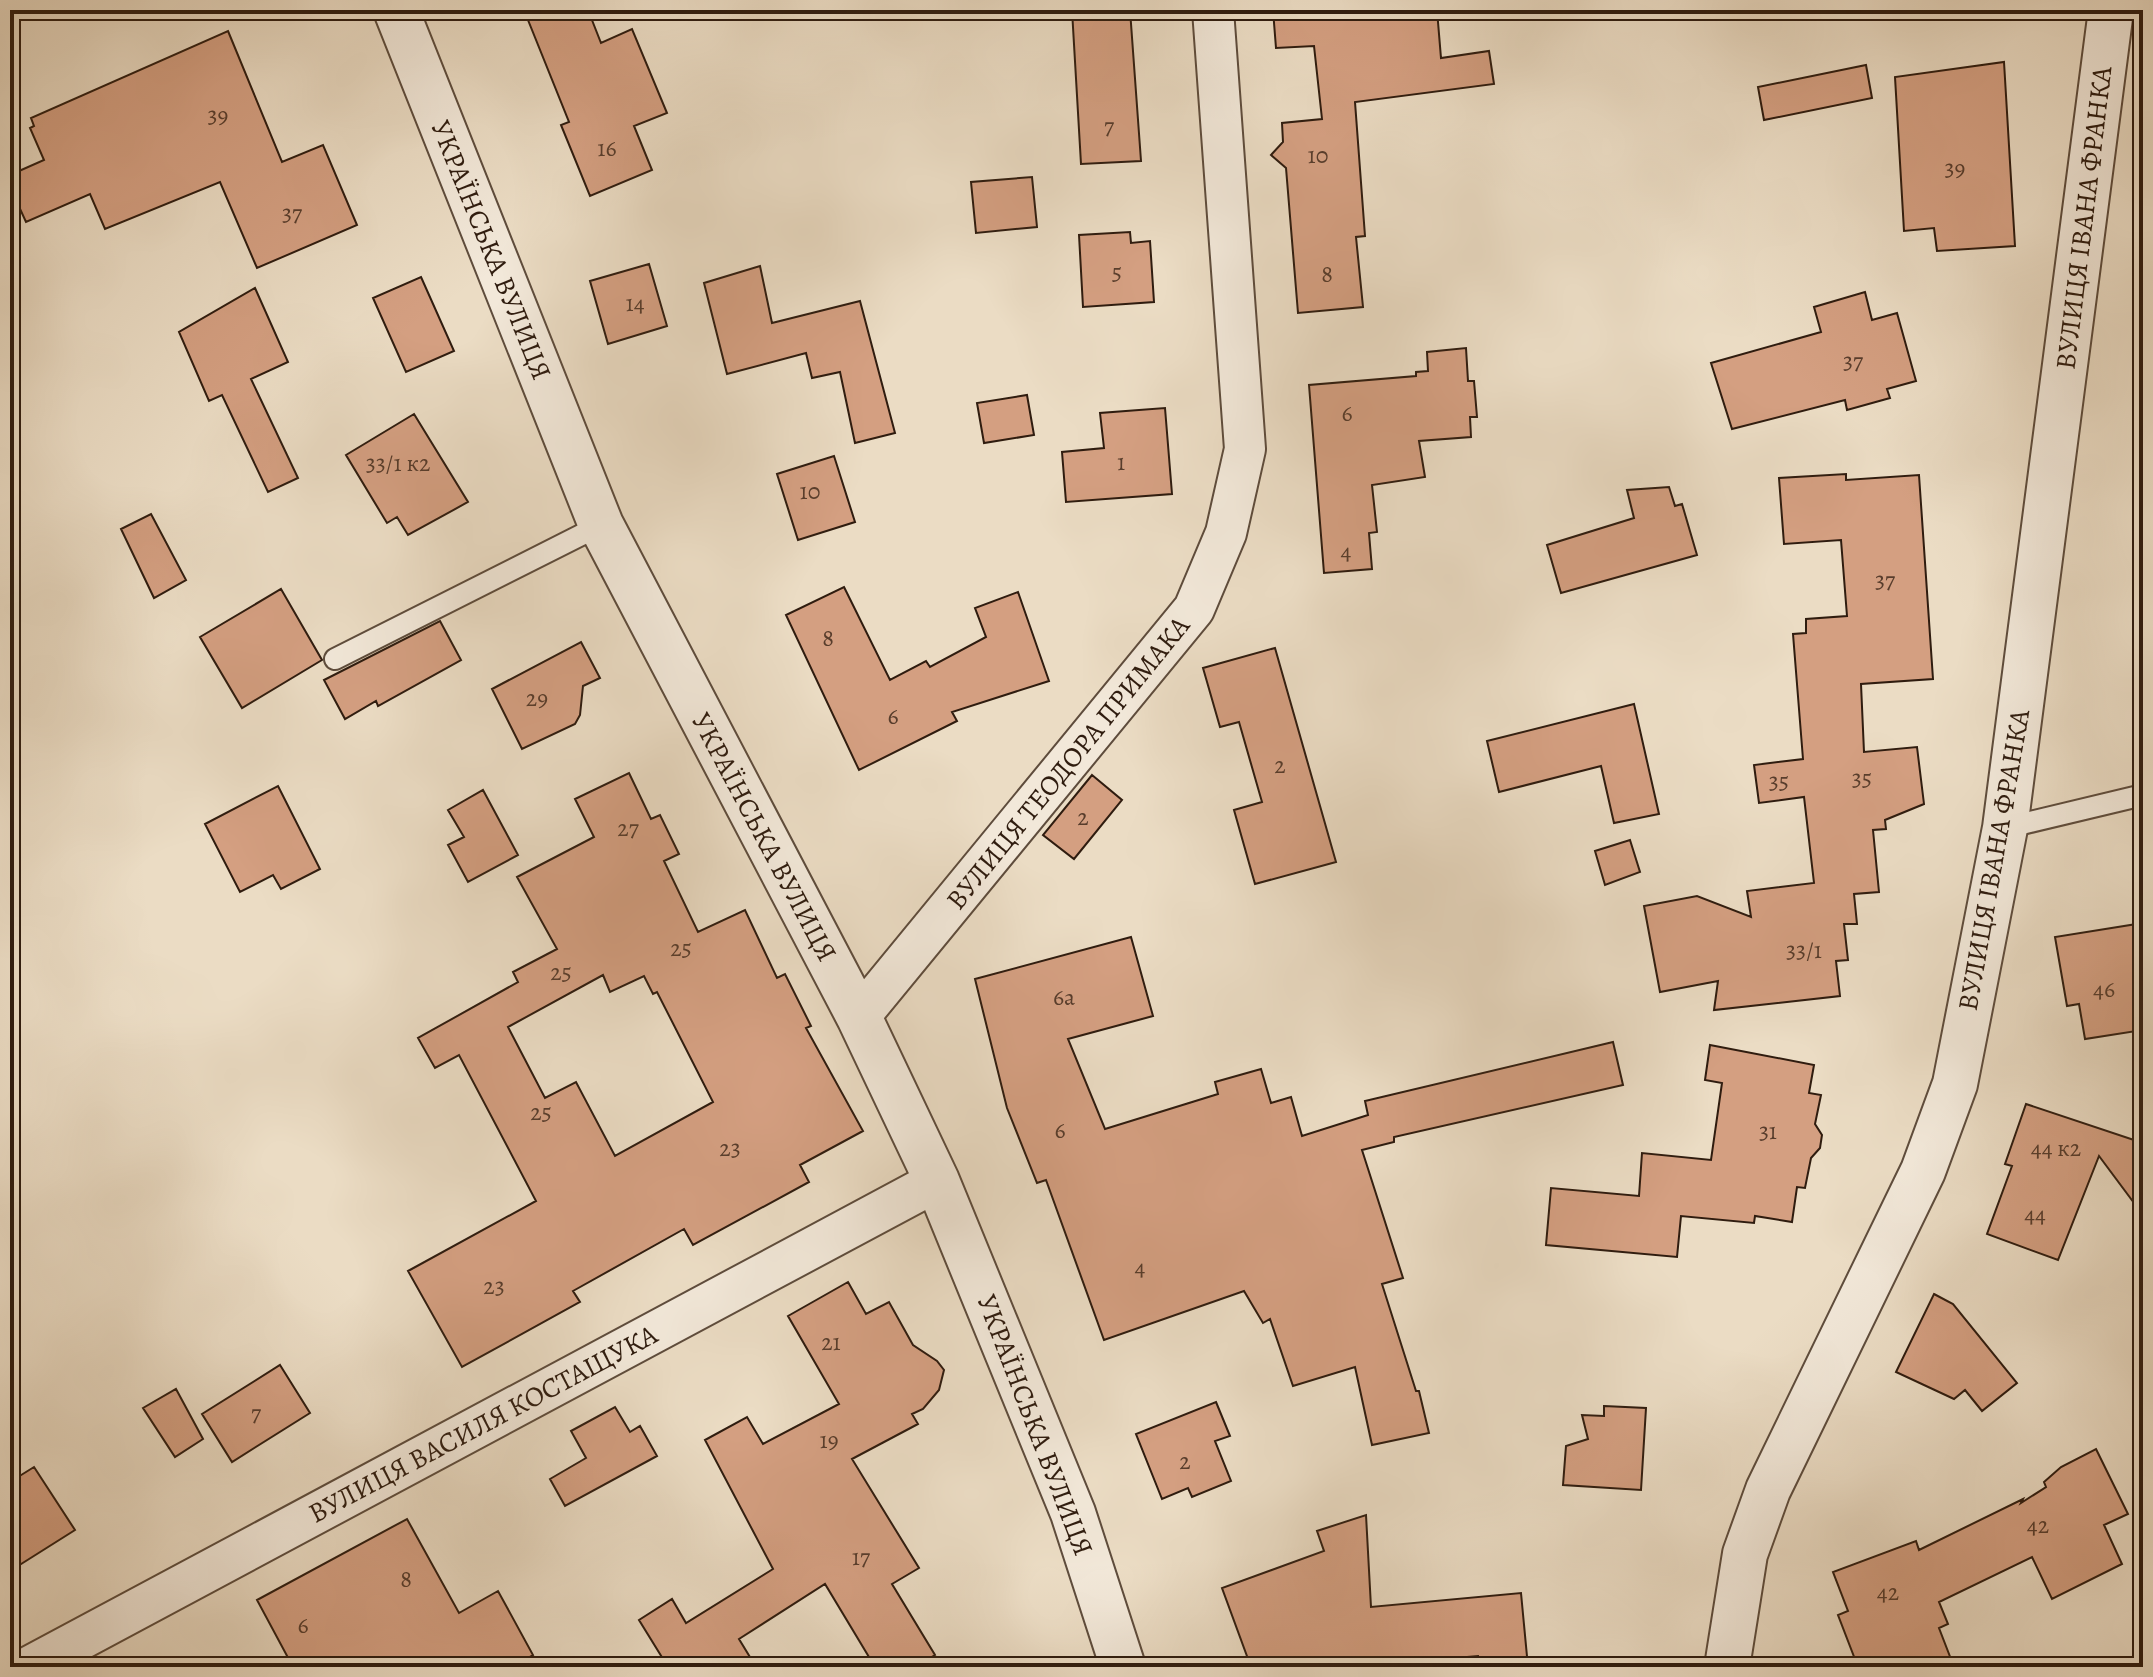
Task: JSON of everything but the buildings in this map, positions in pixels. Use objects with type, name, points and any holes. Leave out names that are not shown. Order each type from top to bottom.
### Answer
[{"type":"street","name":"УКРАЇНСЬКА ВУЛИЦЯ","points":[[396,10],[601,525],[859,1017],[937,1181],[1073,1513],[1123,1667]]},
{"type":"street","name":"ВУЛИЦЯ ТЕОДОРА ПРИМАКА","points":[[859,1017],[1194,609],[1226,533],[1245,449],[1213,10]]},
{"type":"street","name":"ВУЛИЦЯ ІВАНА ФРАНКА","points":[[1727,1667],[1745,1554],[1768,1490],[1939,1134],[1955,1084],[2005,828],[2111,10]]},
{"type":"street","name":"ВУЛИЦЯ ВАСИЛЯ КОСТАЩУКА","points":[[29,1667],[937,1181]]},
{"type":"lane","points":[[335,659],[601,525]]},
{"type":"lane","points":[[2005,828],[2143,795]]}]
